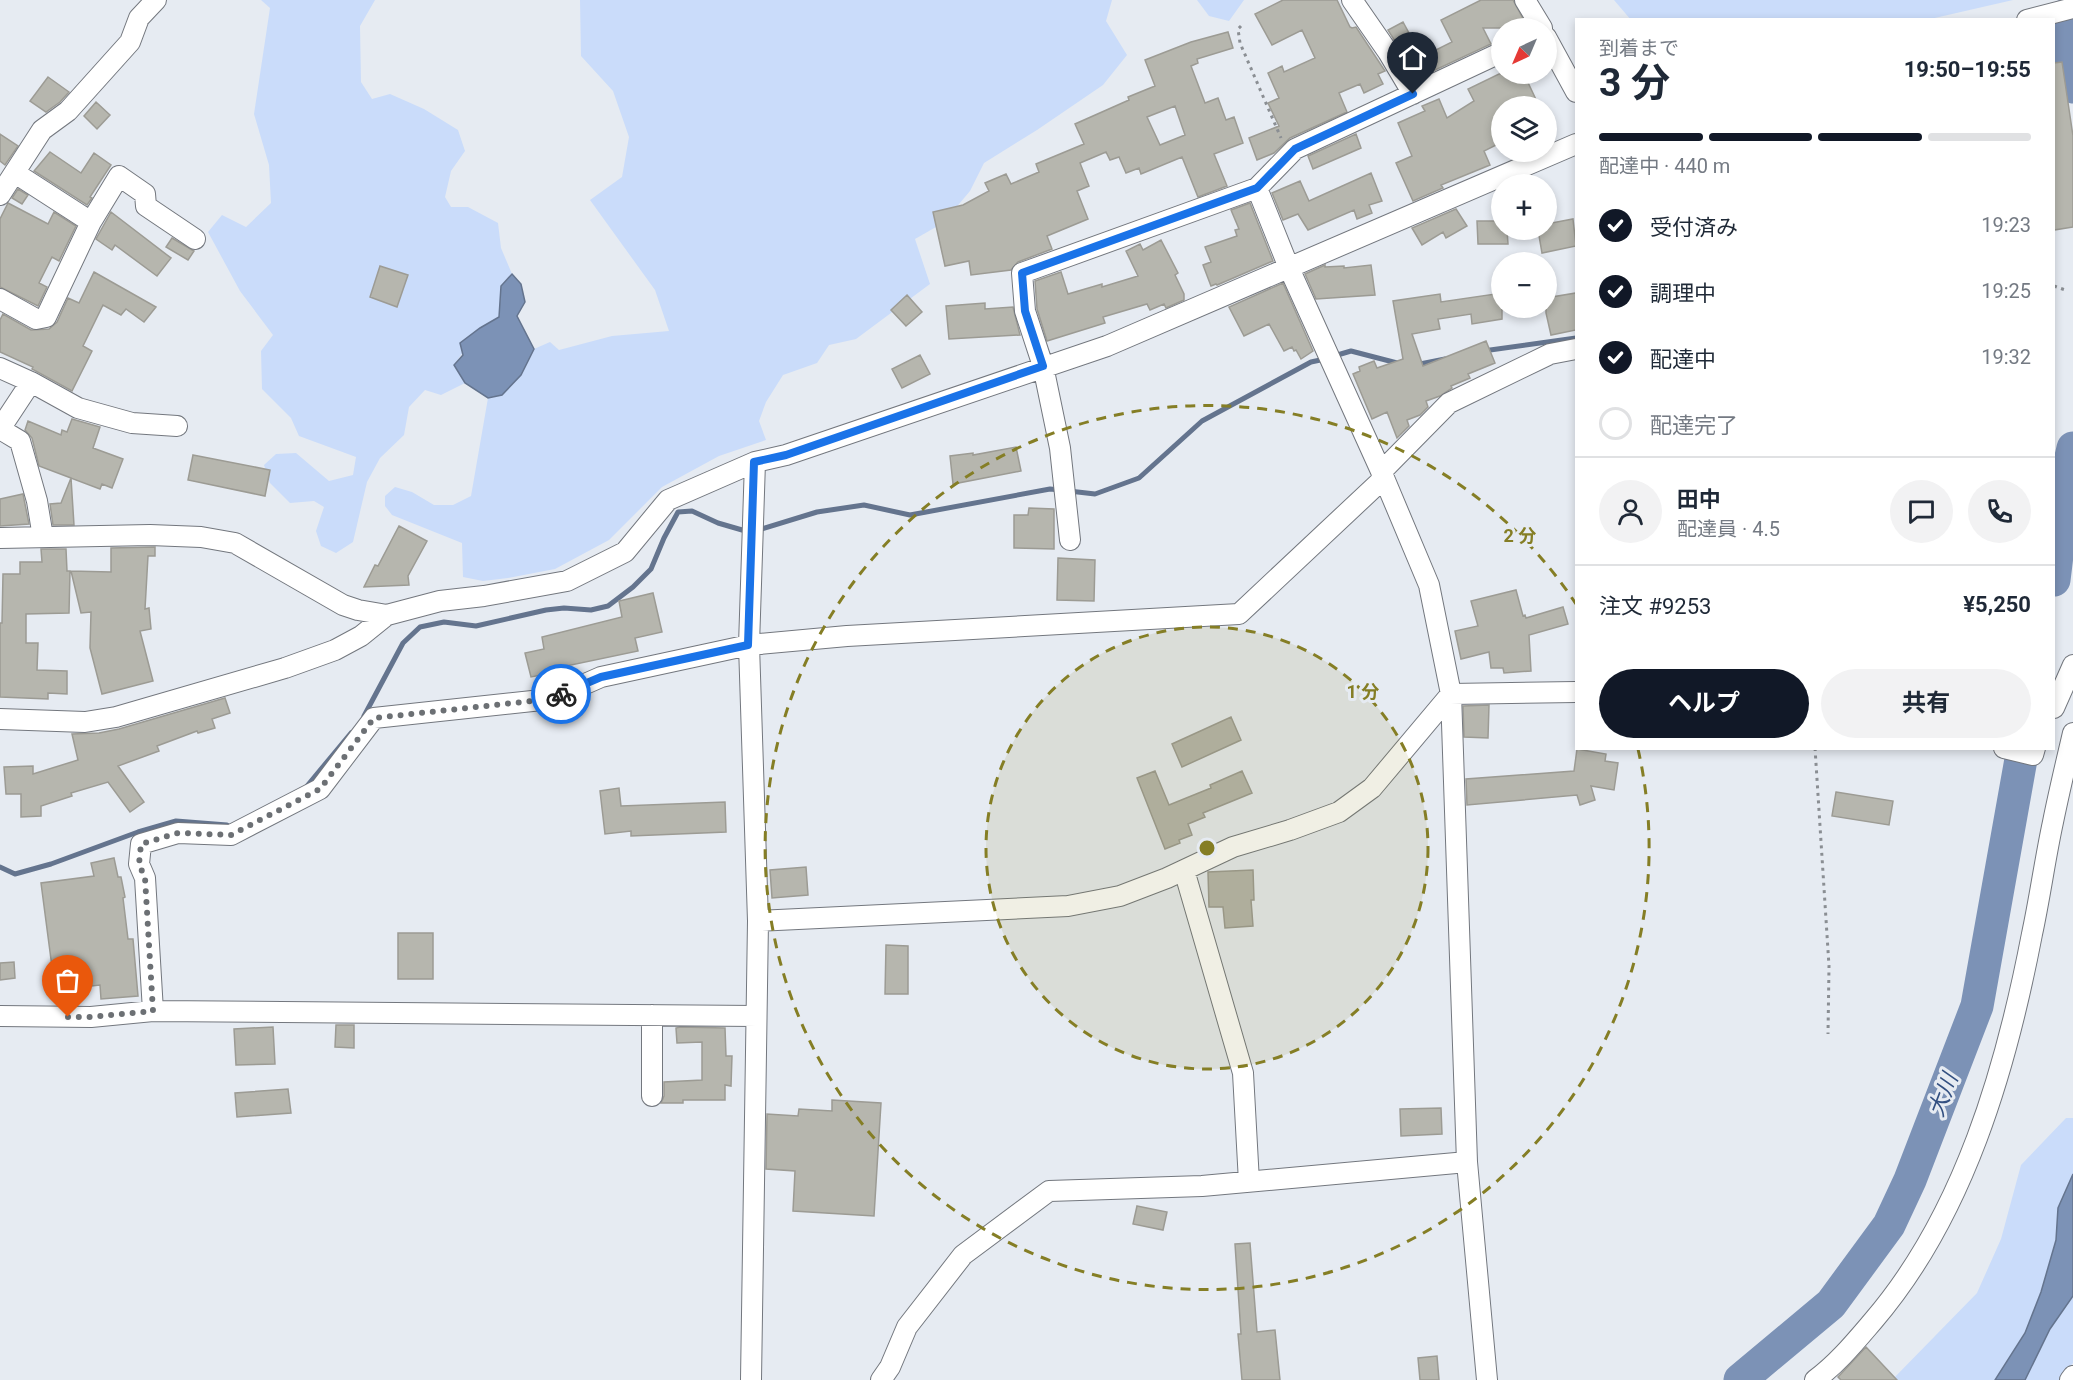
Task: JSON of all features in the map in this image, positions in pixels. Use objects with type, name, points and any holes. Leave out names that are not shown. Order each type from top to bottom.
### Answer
[{"type":"street","points":[[0,195],[42,130],[68,111],[130,42],[139,18],[156,0]]},
{"type":"street","points":[[1352,0],[1388,52],[1413,94]]},
{"type":"street","points":[[1525,0],[1536,18]]},
{"type":"street","points":[[2035,18],[2073,8]]},
{"type":"street","points":[[1070,540],[1060,448],[1043,366],[1025,311],[1022,273],[1257,188],[1295,149],[1491,57]]},
{"type":"street","points":[[1557,57],[1575,90]]},
{"type":"street","points":[[0,719],[85,722],[116,717],[285,668],[335,650],[361,636],[387,615],[440,601],[484,596],[567,581],[626,552],[668,500],[754,462],[786,455],[1107,346],[1575,144]]},
{"type":"street","points":[[15,173],[91,222]]},
{"type":"street","points":[[0,299],[36,319],[46,317],[91,222],[119,176],[146,194],[146,206],[195,239]]},
{"type":"street","points":[[1257,188],[1289,268],[1429,585],[1451,694],[1467,1162],[1487,1380]]},
{"type":"street","points":[[153,1011],[145,878],[139,864],[141,844],[178,833],[231,835],[320,789],[374,718],[551,699],[601,677],[748,645],[859,635],[1239,614],[1382,475],[1449,403],[1550,354],[1575,349]]},
{"type":"street","points":[[0,368],[78,408],[132,423],[177,426]]},
{"type":"street","points":[[31,382],[0,429],[20,441],[37,501],[43,537]]},
{"type":"street","points":[[751,1380],[758,921],[748,645],[754,462]]},
{"type":"street","points":[[0,538],[160,535],[201,537],[235,543],[343,605],[387,615]]},
{"type":"street","points":[[2055,706],[2073,664]]},
{"type":"street","points":[[758,921],[1068,906],[1120,896],[1233,847],[1339,812],[1372,788],[1451,694],[1575,692]]},
{"type":"street","points":[[1815,1380],[1853,1344],[1899,1289],[1926,1246],[1959,1180],[1978,1132],[2012,1027],[2073,733]]},
{"type":"street","points":[[2012,750],[2033,755],[2035,750]]},
{"type":"street","points":[[1184,870],[1243,1073],[1249,1182]]},
{"type":"street","points":[[0,1016],[90,1017],[153,1011],[756,1016]]},
{"type":"street","points":[[652,1015],[652,1096]]},
{"type":"street","points":[[881,1380],[890,1368],[907,1327],[963,1255],[1049,1191],[1202,1186],[1467,1162]]},
{"type":"path","points":[[1241,26],[1238,29],[1240,43],[1290,156]]},
{"type":"path","points":[[2055,286],[2068,291]]},
{"type":"path","points":[[1815,750],[1829,966],[1828,1034]]},
{"type":"shaded area","points":[[261,0],[375,0],[360,26],[361,82],[372,99],[390,94],[424,109],[458,130],[465,151],[451,171],[445,197],[451,207],[468,207],[498,223],[501,248],[512,274],[501,286],[499,317],[480,328],[454,365],[465,383],[441,395],[425,390],[409,407],[404,435],[380,458],[367,482],[353,542],[336,553],[321,546],[316,531],[324,507],[314,501],[290,503],[270,483],[264,465],[276,454],[296,453],[329,481],[353,475],[356,457],[299,436],[291,418],[262,389],[261,351],[273,335],[240,291],[208,232],[222,215],[246,227],[271,203],[269,165],[254,114],[270,8]]},
{"type":"shaded area","points":[[580,0],[1112,0],[1106,21],[1127,55],[1103,85],[984,163],[970,191],[943,223],[915,239],[930,284],[856,339],[829,345],[817,363],[783,375],[766,402],[759,421],[766,440],[719,456],[662,487],[609,540],[555,569],[483,581],[463,577],[462,543],[392,515],[385,506],[385,496],[395,487],[412,492],[434,505],[453,505],[471,496],[488,398],[502,395],[521,375],[534,349],[550,342],[559,350],[612,336],[669,331],[655,290],[590,200],[622,177],[629,137],[613,91],[581,56]]},
{"type":"shaded area","points":[[1197,0],[1244,0],[1229,21],[1209,16]]},
{"type":"shaded area","points":[[1614,0],[2013,0],[1935,18],[1629,18]]},
{"type":"shaded area","points":[[512,274],[521,284],[525,302],[517,316],[534,349],[521,375],[502,395],[488,398],[465,383],[454,365],[463,355],[460,343],[499,317],[501,286]]},
{"type":"shaded area","points":[[2066,1118],[2073,1118],[2073,1174],[2058,1208],[2056,1240],[2041,1292],[2025,1333],[1995,1380],[1892,1380],[1977,1293],[2001,1239],[2021,1165]]},
{"type":"shaded area","points":[[2073,1174],[2073,1296],[2050,1329],[2025,1380],[1995,1380],[2025,1333],[2041,1292],[2056,1240],[2058,1208]]},
{"type":"shaded area","points":[[2073,1296],[2073,1363],[2059,1380],[2025,1380],[2050,1329]]},
{"type":"building","points":[[1283,0],[1337,0],[1350,27],[1356,27],[1385,71],[1378,74],[1383,84],[1364,93],[1360,84],[1339,93],[1347,112],[1290,138],[1274,153],[1257,160],[1249,138],[1279,126],[1268,103],[1279,98],[1268,73],[1282,66],[1284,72],[1315,58],[1302,30],[1272,45],[1255,14]]},
{"type":"building","points":[[1481,0],[1513,0],[1523,18],[1491,18],[1491,28],[1483,28],[1491,44],[1418,78],[1388,30],[1403,22],[1422,57],[1452,42],[1441,20]]},
{"type":"building","points":[[1228,32],[1233,48],[1197,59],[1198,63],[1191,66],[1205,103],[1218,98],[1226,120],[1234,117],[1243,143],[1214,154],[1227,186],[1198,197],[1182,157],[1141,174],[1139,168],[1126,173],[1119,157],[1110,160],[1106,152],[1080,163],[1089,186],[1077,191],[1088,219],[1047,236],[1052,249],[1018,262],[1011,270],[971,275],[969,261],[945,266],[933,212],[963,205],[989,191],[985,183],[1006,174],[1011,184],[1039,172],[1036,164],[1084,144],[1075,124],[1155,86],[1145,60],[1191,42]],"holes":[[[1175,106],[1185,135],[1160,145],[1147,117]]]},
{"type":"building","points":[[2062,62],[2073,136],[2073,227],[2055,230],[2055,63]]},
{"type":"building","points":[[48,77],[69,92],[46,112],[30,101]]},
{"type":"building","points":[[1491,78],[1491,84],[1529,84],[1534,96],[1491,96],[1491,148],[1484,151],[1490,165],[1441,185],[1443,188],[1413,201],[1396,163],[1412,156],[1398,123],[1425,111],[1422,106],[1439,99],[1447,118],[1474,101],[1468,89]]},
{"type":"building","points":[[96,102],[110,115],[97,129],[84,116]]},
{"type":"building","points":[[0,134],[18,146],[5,165],[0,161]]},
{"type":"building","points":[[1356,134],[1361,148],[1313,169],[1308,156]]},
{"type":"building","points":[[50,152],[81,173],[94,153],[111,165],[87,205],[34,171]]},
{"type":"building","points":[[1371,173],[1382,201],[1369,205],[1372,213],[1357,219],[1354,210],[1308,230],[1298,214],[1283,220],[1272,193],[1300,181],[1309,201]]},
{"type":"building","points":[[18,189],[28,195],[22,204],[12,198]]},
{"type":"building","points":[[8,203],[48,224],[54,212],[76,226],[59,261],[52,257],[39,283],[47,287],[38,306],[0,287],[0,219]]},
{"type":"building","points":[[1250,203],[1273,261],[1211,286],[1203,265],[1211,262],[1205,247],[1237,236],[1235,230],[1239,229],[1231,210]]},
{"type":"building","points":[[1456,209],[1467,226],[1446,238],[1443,232],[1422,245],[1412,228]]},
{"type":"building","points":[[111,212],[171,258],[157,276],[115,245],[112,250],[96,239]]},
{"type":"building","points":[[1573,219],[1575,246],[1542,252],[1540,240],[1557,240],[1557,222]]},
{"type":"building","points":[[1477,221],[1491,221],[1491,240],[1508,240],[1508,244],[1478,244]]},
{"type":"building","points":[[172,238],[194,251],[188,260],[166,247]]},
{"type":"building","points":[[1161,240],[1178,273],[1175,275],[1184,294],[1184,300],[1166,308],[1164,304],[1150,310],[1147,304],[1103,317],[1105,323],[1047,341],[1037,309],[1035,281],[1061,272],[1068,294],[1138,276],[1126,251],[1140,244],[1143,250]]},
{"type":"building","points":[[1325,265],[1325,267],[1344,266],[1344,268],[1371,265],[1375,295],[1316,299],[1305,274]]},
{"type":"building","points":[[380,266],[408,275],[397,307],[370,297]]},
{"type":"building","points":[[94,272],[156,307],[144,322],[126,309],[121,315],[103,305],[83,346],[92,351],[72,391],[32,369],[33,367],[0,352],[0,320],[3,314],[31,330],[49,329],[57,322],[68,298],[79,303]]},
{"type":"building","points":[[1283,283],[1313,351],[1301,359],[1292,347],[1284,351],[1269,324],[1244,336],[1229,307]]},
{"type":"building","points":[[1575,293],[1575,330],[1551,335],[1547,318],[1557,318],[1557,296]]},
{"type":"building","points":[[1440,294],[1441,302],[1491,295],[1491,318],[1502,319],[1472,324],[1471,314],[1438,319],[1440,329],[1412,334],[1423,366],[1486,341],[1495,363],[1468,374],[1470,378],[1451,386],[1452,388],[1440,396],[1426,401],[1428,407],[1420,415],[1407,420],[1409,426],[1397,438],[1387,412],[1372,419],[1353,374],[1360,371],[1359,367],[1374,361],[1377,368],[1403,359],[1393,301]]},
{"type":"building","points":[[907,295],[922,312],[906,326],[891,310]]},
{"type":"building","points":[[985,303],[985,309],[1013,307],[1020,335],[949,339],[946,306]]},
{"type":"building","points":[[920,355],[930,374],[902,388],[892,369]]},
{"type":"building","points":[[72,419],[100,427],[93,448],[123,459],[112,488],[102,484],[100,489],[39,466],[32,438],[25,430],[28,421],[61,435],[62,430],[67,432]]},
{"type":"building","points":[[1016,447],[1021,471],[953,484],[950,456],[973,453],[973,455]]},
{"type":"building","points":[[193,455],[270,470],[265,496],[188,480]]},
{"type":"building","points":[[71,478],[74,525],[53,525],[50,504],[61,503]]},
{"type":"building","points":[[23,494],[29,524],[0,526],[0,499]]},
{"type":"building","points":[[1029,508],[1054,509],[1054,549],[1014,548],[1014,515],[1028,515]]},
{"type":"building","points":[[399,526],[427,541],[408,576],[409,585],[364,587],[375,565],[378,566]]},
{"type":"building","points":[[155,547],[155,556],[148,556],[145,609],[149,608],[151,629],[140,631],[153,681],[102,694],[90,648],[91,612],[81,613],[71,571],[111,572],[111,548]]},
{"type":"building","points":[[41,549],[66,549],[67,571],[70,571],[69,613],[26,614],[26,643],[38,643],[37,670],[67,671],[67,694],[48,693],[48,699],[0,697],[0,623],[2,623],[3,574],[20,574],[20,562],[42,562]]},
{"type":"building","points":[[1058,558],[1095,560],[1094,601],[1057,600]]},
{"type":"building","points":[[1516,590],[1523,616],[1525,615],[1526,618],[1563,607],[1568,624],[1529,635],[1531,671],[1504,673],[1503,668],[1491,668],[1489,652],[1461,659],[1455,631],[1478,626],[1471,601]]},
{"type":"building","points":[[653,593],[662,632],[635,638],[638,651],[566,666],[567,670],[531,677],[525,653],[544,649],[542,637],[622,617],[619,601]]},
{"type":"building","points":[[225,698],[230,713],[212,719],[215,728],[198,733],[197,731],[157,746],[159,751],[118,766],[144,802],[130,812],[108,782],[71,793],[72,796],[41,806],[41,816],[21,817],[21,794],[6,794],[4,767],[33,766],[33,774],[78,760],[72,734],[99,733],[119,729]]},
{"type":"building","points":[[1489,705],[1488,738],[1464,737],[1463,706]]},
{"type":"building","points":[[1231,717],[1241,740],[1182,767],[1172,744]]},
{"type":"building","points":[[1577,750],[1606,754],[1605,761],[1618,763],[1614,790],[1591,786],[1595,800],[1580,805],[1577,795],[1467,805],[1466,779],[1574,771]]},
{"type":"building","points":[[1155,771],[1169,805],[1211,788],[1210,785],[1242,771],[1252,793],[1203,813],[1205,817],[1188,824],[1192,835],[1165,849],[1137,778]]},
{"type":"building","points":[[619,788],[621,806],[725,802],[726,832],[631,836],[631,831],[605,834],[600,791]]},
{"type":"building","points":[[1836,792],[1893,801],[1889,825],[1832,816]]},
{"type":"building","points":[[114,858],[125,897],[123,898],[128,939],[133,939],[138,996],[101,999],[100,985],[55,990],[41,883],[94,876],[91,863]]},
{"type":"building","points":[[806,867],[808,895],[772,898],[770,870]]},
{"type":"building","points":[[1253,870],[1254,900],[1251,900],[1253,926],[1225,928],[1223,907],[1209,907],[1208,872]]},
{"type":"building","points":[[398,933],[433,933],[433,979],[398,979]]},
{"type":"building","points":[[886,945],[908,946],[908,994],[885,994]]},
{"type":"building","points":[[14,962],[15,978],[0,980],[0,963]]},
{"type":"building","points":[[336,1025],[354,1025],[354,1048],[335,1047]]},
{"type":"building","points":[[273,1027],[275,1064],[236,1065],[234,1029]]},
{"type":"building","points":[[676,1028],[725,1028],[726,1056],[732,1056],[731,1086],[725,1085],[725,1100],[683,1100],[683,1103],[661,1103],[664,1096],[664,1082],[702,1080],[702,1042],[677,1043]]},
{"type":"building","points":[[288,1089],[291,1113],[237,1117],[235,1093]]},
{"type":"building","points":[[832,1100],[881,1103],[874,1216],[793,1211],[795,1171],[766,1169],[767,1114],[798,1116],[799,1109],[832,1111]]},
{"type":"building","points":[[1441,1108],[1442,1134],[1401,1136],[1400,1109]]},
{"type":"building","points":[[1137,1206],[1167,1212],[1163,1230],[1133,1224]]},
{"type":"building","points":[[1250,1243],[1257,1332],[1275,1330],[1280,1380],[1242,1380],[1235,1244]]},
{"type":"building","points":[[1866,1347],[1897,1380],[1841,1380],[1838,1377]]},
{"type":"building","points":[[1437,1356],[1439,1380],[1420,1380],[1418,1358]]},
{"type":"waterway","name":"大川","points":[[2064,16],[2064,57],[2073,87]]},
{"type":"waterway","points":[[1483,351],[1575,338]]},
{"type":"waterway","points":[[1334,356],[1351,351],[1401,364]]},
{"type":"waterway","points":[[1069,491],[1095,494],[1139,478],[1202,421],[1311,362],[1325,359]]},
{"type":"waterway","points":[[1415,365],[1445,359]]},
{"type":"waterway","name":"大川","points":[[2055,572],[2062,497],[2073,448]]},
{"type":"waterway","points":[[758,530],[817,512],[864,505],[910,515],[1050,489],[1060,490]]},
{"type":"waterway","points":[[364,716],[403,643],[420,627],[444,622],[476,626],[546,610],[564,608],[591,610],[608,606],[633,587],[651,569],[678,512],[692,511],[718,523],[749,532]]},
{"type":"waterway","points":[[307,786],[351,733]]},
{"type":"waterway","name":"大川","points":[[1740,1380],[1831,1304],[1889,1225],[1910,1180],[1977,1006],[2023,750]]},
{"type":"waterway","points":[[0,867],[15,874],[176,821],[227,825]]},
{"type":"way so far","points":[[68,1017],[153,1011],[145,878],[139,864],[141,844],[178,833],[231,835],[320,789],[374,718],[551,699],[561,694]]},
{"type":"route","points":[[561,694],[601,677],[748,645],[754,462],[786,455],[1043,366],[1025,311],[1022,273],[1257,188],[1295,149],[1413,94]]}]
